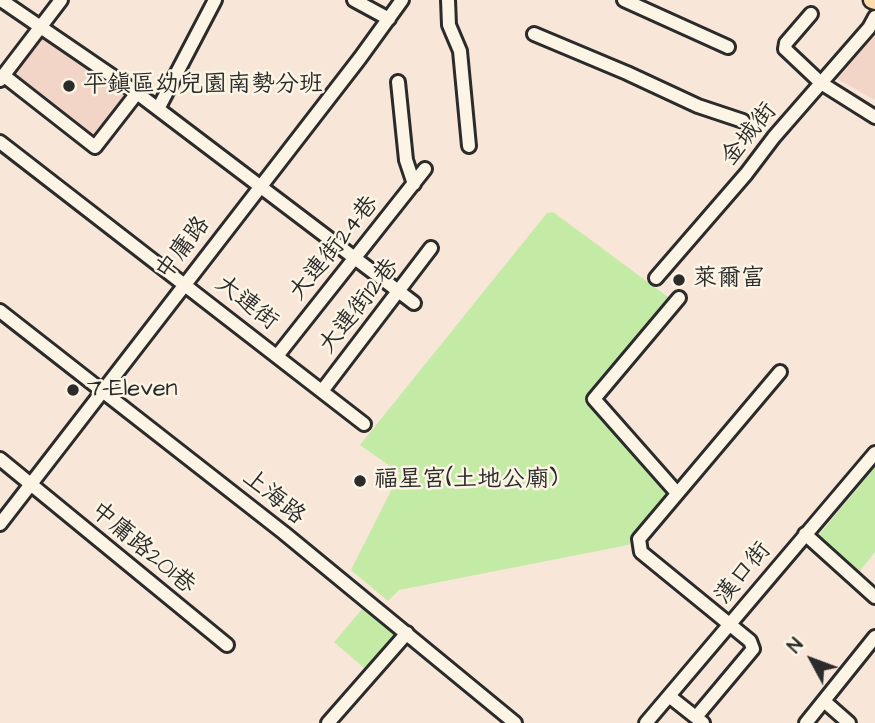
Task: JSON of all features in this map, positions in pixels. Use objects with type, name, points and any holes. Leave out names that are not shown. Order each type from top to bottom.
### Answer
[{"type":"street","points":[[1,0],[137,93],[414,303]]},
{"type":"street","points":[[61,0],[2,77],[94,146],[137,93]]},
{"type":"street","points":[[158,109],[215,0]]},
{"type":"street","points":[[354,0],[389,19]]},
{"type":"street","name":"中庸路","points":[[0,524],[402,0]]},
{"type":"street","points":[[448,0],[449,25],[460,51],[470,146]]},
{"type":"street","points":[[624,0],[728,47]]},
{"type":"street","points":[[811,14],[786,43],[785,49],[821,83],[875,117]]},
{"type":"street","name":"金城街","points":[[656,278],[869,28],[875,17]]},
{"type":"street","points":[[534,34],[698,106],[743,121]]},
{"type":"street","points":[[398,82],[406,160],[414,184]]},
{"type":"street","name":"大連街","points":[[0,142],[364,424]]},
{"type":"street","name":"大連街24巷","points":[[277,356],[425,169]]},
{"type":"street","name":"大連街12巷","points":[[322,391],[431,248]]},
{"type":"street","points":[[677,493],[594,400],[679,298]]},
{"type":"street","name":"上海路","points":[[0,311],[407,633],[515,723]]},
{"type":"street","points":[[669,696],[699,720],[753,649],[750,641],[641,552],[639,539],[780,372]]},
{"type":"street","name":"漢口街","points":[[646,723],[875,453]]},
{"type":"street","name":"中庸路201巷","points":[[0,459],[227,645]]},
{"type":"street","points":[[805,534],[875,597]]},
{"type":"street","points":[[328,723],[407,633]]},
{"type":"street","points":[[807,723],[875,637]]},
{"type":"street","points":[[824,702],[849,723]]},
{"type":"shaded area","points":[[875,24],[875,100],[836,78]]},
{"type":"shaded area","name":"平鎮區幼兒園南勢分班","points":[[38,39],[48,39],[128,95],[96,142],[11,77]]},
{"type":"green space","points":[[553,212],[672,300],[587,400],[669,495],[628,545],[399,590],[388,601],[351,570],[400,473],[360,445],[547,213]]},
{"type":"green space","points":[[875,467],[875,552],[860,571],[818,536]]},
{"type":"green space","points":[[363,608],[396,634],[364,668],[334,642]]},
{"type":"place","name":"平鎮區幼兒園南勢分班","points":[[69,86]]},
{"type":"place","name":"萊爾富","points":[[679,280]]},
{"type":"place","name":"7-Eleven","points":[[73,390]]},
{"type":"place","name":"福星宮(土地公廟)","points":[[360,481]]}]
